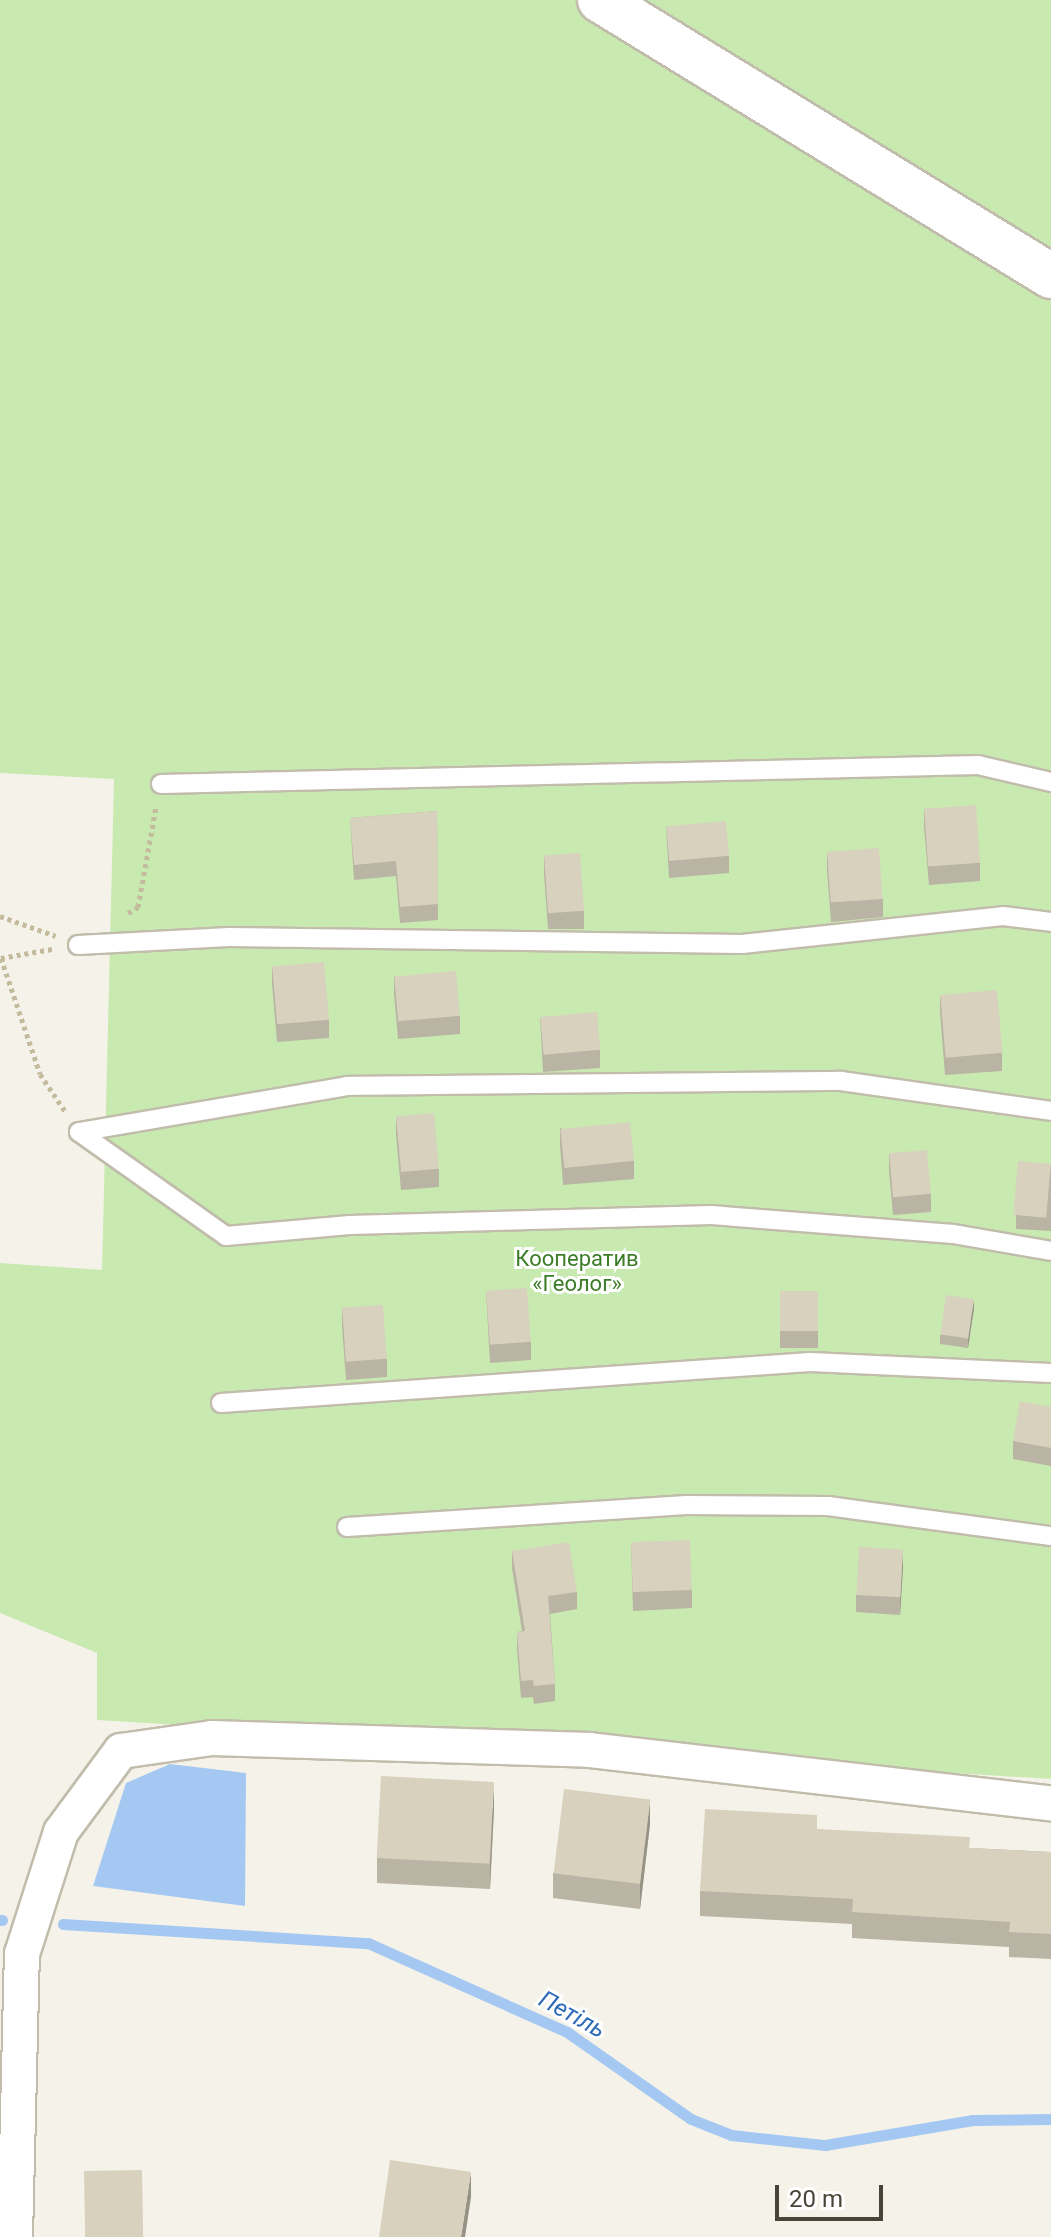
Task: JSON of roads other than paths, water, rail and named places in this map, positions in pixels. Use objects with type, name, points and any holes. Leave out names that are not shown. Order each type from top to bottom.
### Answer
[{"type":"street","points":[[600,0],[1051,276]]},
{"type":"street","points":[[15,2237],[22,1954],[61,1832],[121,1751],[212,1738],[590,1750],[1051,1803]]},
{"type":"lane","points":[[161,784],[978,765],[1051,782]]},
{"type":"lane","points":[[78,945],[229,937],[742,944],[1003,916],[1051,922]]},
{"type":"lane","points":[[1051,1111],[841,1081],[347,1086],[79,1132],[226,1236],[350,1225],[711,1215],[953,1234],[1051,1251]]},
{"type":"lane","points":[[221,1403],[810,1362],[1051,1373]]},
{"type":"lane","points":[[347,1527],[686,1505],[812,1506],[1051,1536]]},
{"type":"water","points":[[170,1764],[246,1773],[245,1906],[93,1886],[126,1783]]},
{"type":"waterway","name":"Петіль","points":[[63,1924],[368,1943],[567,2032],[691,2119],[731,2135],[825,2145],[973,2120],[1051,2119]]},
{"type":"park label","name":"Кооператив «Геолог»","points":[[577,1270]]}]
